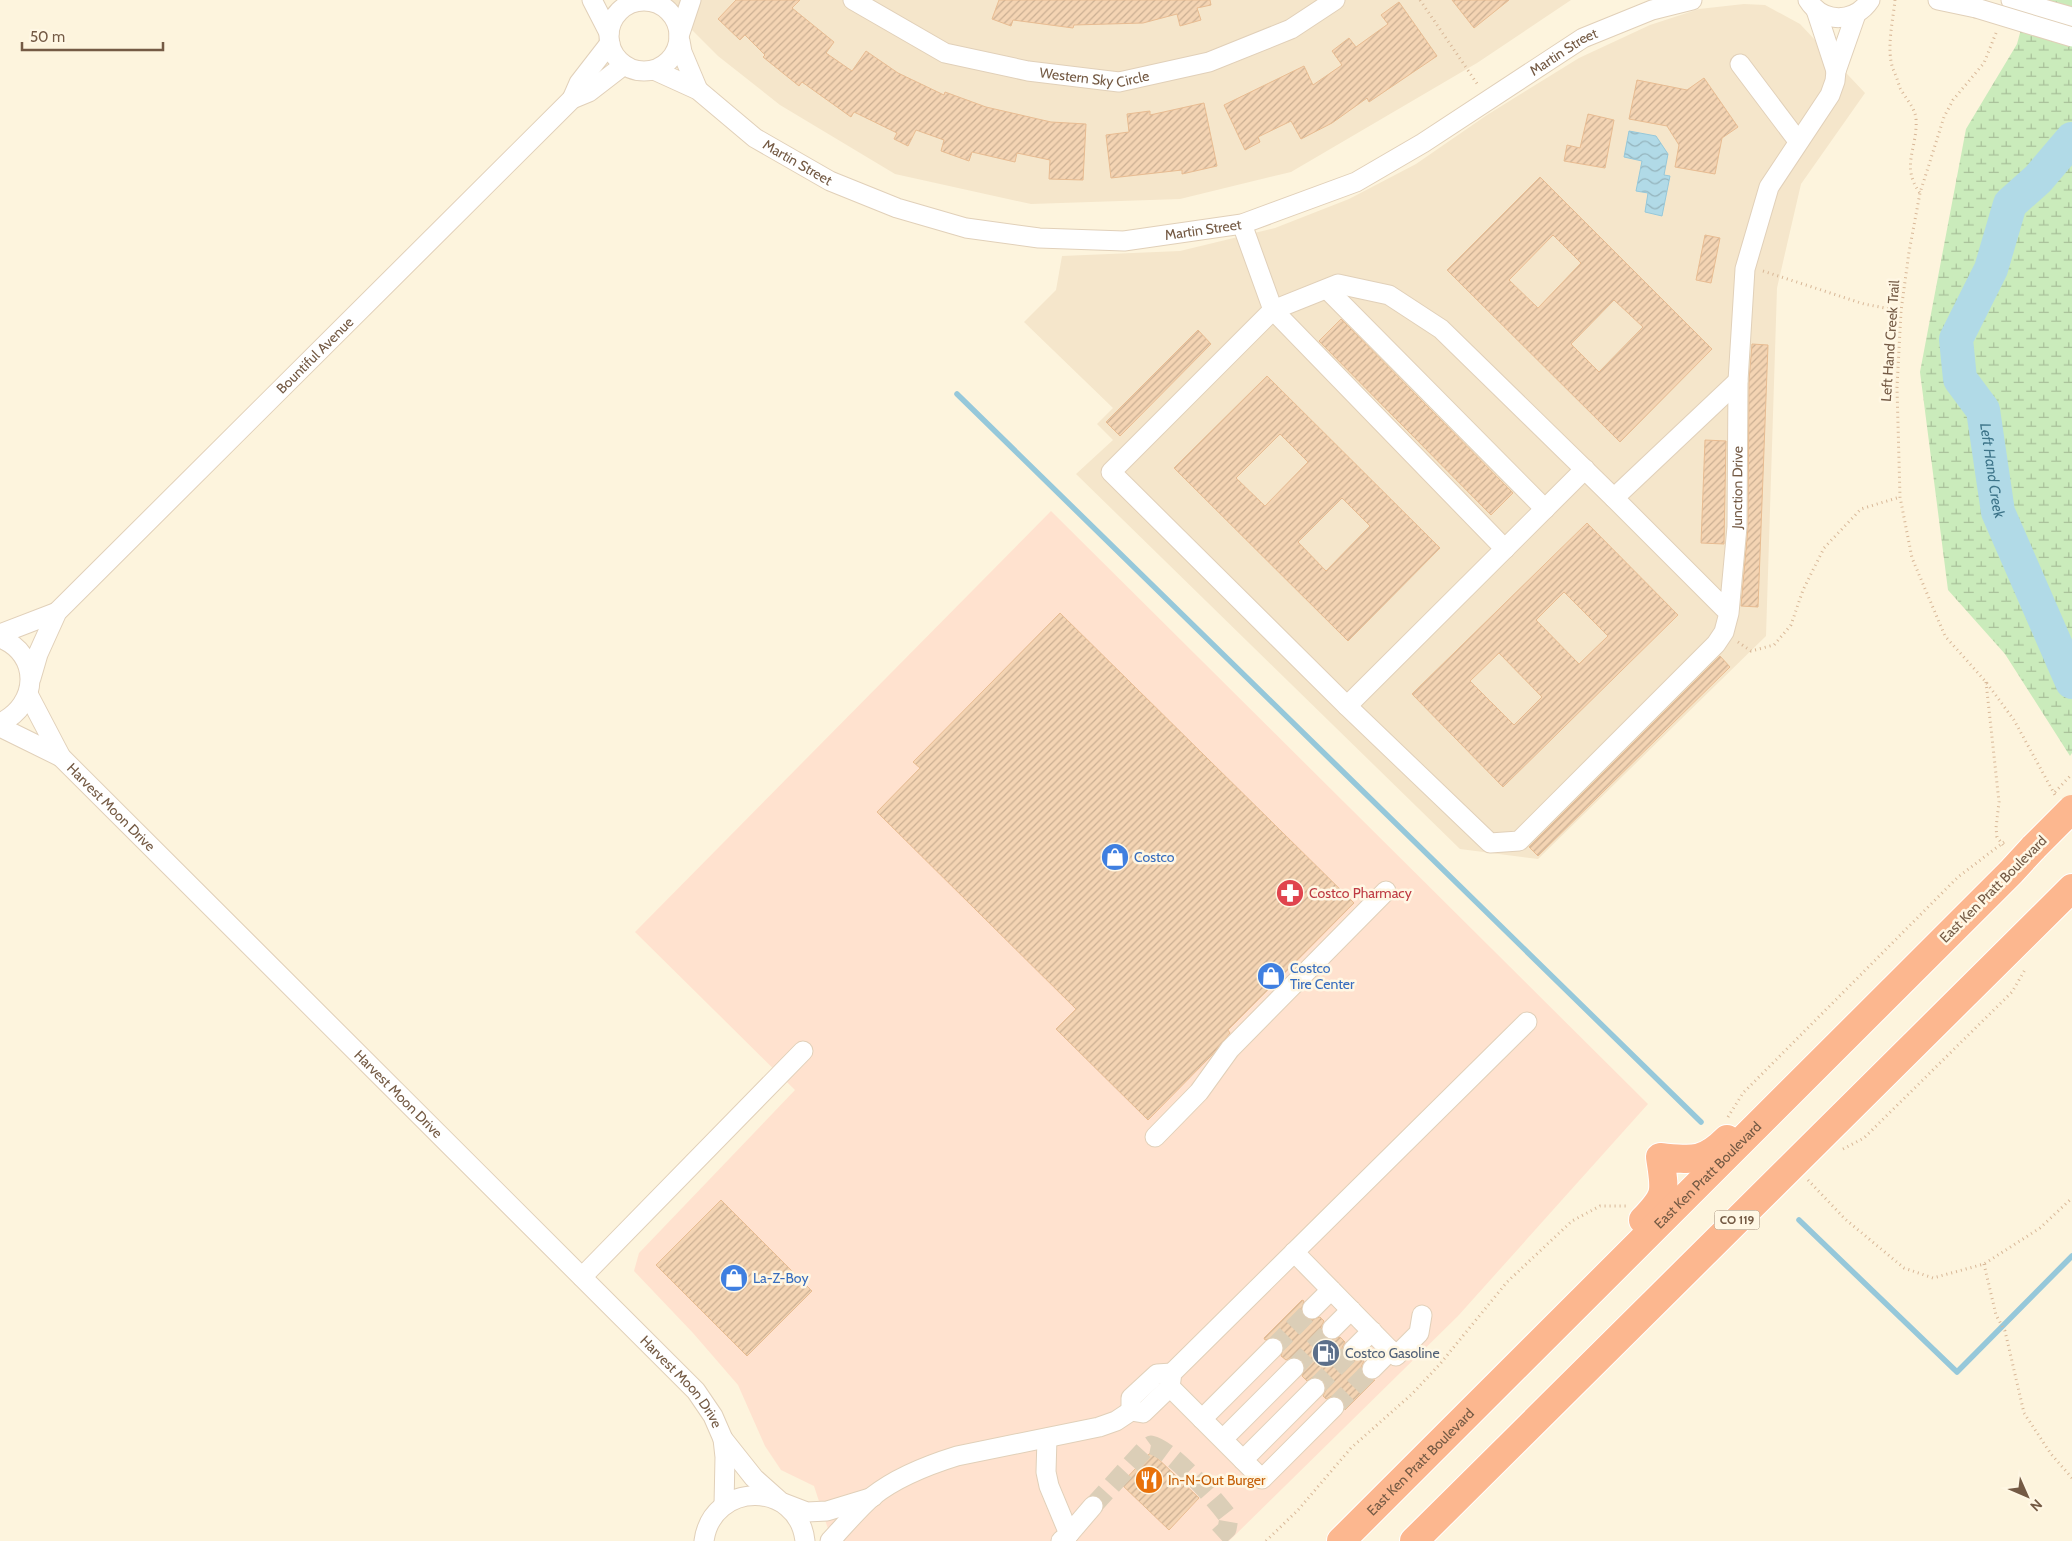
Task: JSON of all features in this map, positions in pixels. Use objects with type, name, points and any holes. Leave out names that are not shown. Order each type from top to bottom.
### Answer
[{"type":"highway","name":"East Ken Pratt Boulevard","points":[[1341,1541],[2011,872],[2034,847],[2066,806]]},
{"type":"highway","name":"CO 119","points":[[1414,1541],[1806,1173],[2066,894]]},
{"type":"highway","points":[[1586,1296],[1595,1268],[1659,1204],[1664,1195],[1665,1185],[1660,1157],[1692,1160],[1717,1149],[1887,981],[1903,980]]},
{"type":"street","points":[[592,0],[610,38],[614,54],[624,64],[643,71],[654,70],[666,64],[675,54],[691,0]]},
{"type":"street","name":"Western Sky Circle","points":[[853,0],[945,53],[1028,71],[1119,82],[1209,62],[1292,29],[1335,0]]},
{"type":"street","name":"Martin Street","points":[[654,70],[698,90],[755,138],[830,180],[898,208],[966,228],[1039,238],[1124,241],[1242,224],[1356,182],[1423,143],[1583,38],[1652,10],[1692,0]]},
{"type":"street","points":[[1792,0],[1812,6],[1828,17],[1843,19],[1868,4]]},
{"type":"street","points":[[1938,0],[1976,8],[2072,37]]},
{"type":"street","points":[[2011,0],[2072,17]]},
{"type":"street","points":[[572,99],[579,83],[610,38],[614,19],[622,8],[637,1],[656,2],[668,10],[677,21],[680,39]]},
{"type":"street","name":"Junction Drive","points":[[1347,706],[1490,843],[1519,841],[1716,644],[1724,632],[1729,613],[1738,527],[1738,381],[1745,269],[1769,187],[1830,95],[1835,81],[1836,70],[1868,4]]},
{"type":"street","points":[[1812,6],[1836,70]]},
{"type":"street","name":"Martin Street","points":[[680,39],[684,60],[698,90]]},
{"type":"street","points":[[572,99],[589,92],[624,64]]},
{"type":"street","points":[[1740,64],[1798,141]]},
{"type":"street","name":"Bountiful Avenue","points":[[56,612],[572,99]]},
{"type":"street","points":[[1242,224],[1272,310],[1505,549]]},
{"type":"street","points":[[1585,469],[1347,706],[1111,472],[1272,310],[1338,284],[1389,295],[1441,329],[1585,469],[1729,613]]},
{"type":"street","points":[[1327,288],[1545,509]]},
{"type":"street","points":[[1614,498],[1738,381]]},
{"type":"street","points":[[0,634],[56,612]]},
{"type":"street","points":[[0,723],[9,719],[21,708],[30,686],[38,654],[56,612]]},
{"type":"street","points":[[0,638],[8,641],[18,650],[27,663],[30,686],[61,758]]},
{"type":"street","points":[[0,727],[61,758]]},
{"type":"street","name":"Harvest Moon Drive","points":[[61,758],[696,1391],[713,1416],[722,1439],[725,1457],[724,1505]]},
{"type":"street","points":[[1155,1136],[1199,1092],[1230,1049],[1386,891]]},
{"type":"street","points":[[1171,1380],[1294,1252],[1527,1022]]},
{"type":"street","points":[[582,1277],[803,1051]]},
{"type":"street","points":[[1294,1252],[1394,1353]]},
{"type":"street","points":[[1312,1309],[1331,1290]]},
{"type":"street","points":[[1332,1329],[1351,1310]]},
{"type":"street","points":[[1372,1369],[1419,1333],[1422,1315]]},
{"type":"street","points":[[1353,1350],[1372,1332]]},
{"type":"street","points":[[1202,1419],[1273,1348]]},
{"type":"street","points":[[1223,1439],[1294,1368]]},
{"type":"street","points":[[830,1541],[872,1497],[892,1483],[938,1462],[957,1456],[1099,1428],[1116,1421],[1131,1412],[1131,1398],[1156,1374],[1171,1380],[1202,1419],[1262,1479],[1334,1408]]},
{"type":"street","points":[[1243,1460],[1315,1388]]},
{"type":"street","points":[[1047,1438],[1046,1472],[1065,1537]]},
{"type":"street","name":"Harvest Moon Drive","points":[[722,1439],[754,1478],[792,1510],[800,1521],[806,1541]]},
{"type":"street","points":[[704,1541],[705,1532],[712,1517],[724,1505],[737,1498],[752,1495],[767,1496],[807,1512],[827,1511],[872,1497]]},
{"type":"street","points":[[1065,1537],[1093,1506]]},
{"type":"path","points":[[1420,0],[1478,85]]},
{"type":"path","points":[[1895,0],[1891,40],[1892,67],[1916,117],[1910,166],[1912,182],[1920,193]]},
{"type":"path","name":"Left Hand Creek Trail","points":[[1999,27],[1984,63],[1954,100],[1944,117],[1920,193],[1901,310],[1897,388],[1900,498],[1912,558],[1944,636],[1986,682],[2014,720],[2066,806]]},
{"type":"path","points":[[1745,269],[1761,270],[1864,304],[1901,310]]},
{"type":"path","points":[[1724,632],[1751,652],[1774,644],[1792,624],[1803,590],[1824,548],[1860,509],[1900,498]]},
{"type":"path","points":[[1986,682],[1999,802],[1997,836],[2003,844],[2011,872]]},
{"type":"path","points":[[1838,1152],[1864,1138],[2012,992],[2029,964]]},
{"type":"path","points":[[1806,1173],[1845,1219],[1904,1268],[1932,1278],[1984,1264],[2040,1228],[2072,1198]]},
{"type":"path","points":[[1984,1264],[1996,1315],[2004,1331],[2024,1413],[2051,1454],[2072,1478]]},
{"type":"shaded area","points":[[662,0],[1571,0],[1477,63],[1291,172],[1180,199],[1031,204],[895,174],[780,105],[718,56]]},
{"type":"shaded area","points":[[1744,4],[1765,5],[1800,24],[1865,93],[1801,184],[1777,288],[1766,636],[1538,859],[1460,849],[1076,474],[1113,440],[1097,424],[1113,408],[1024,322],[1056,290],[1062,256],[1180,251],[1275,228],[1349,199],[1416,164],[1487,115],[1579,58],[1650,25],[1699,9]]},
{"type":"shaded area","points":[[1051,511],[1648,1104],[1458,1316],[1229,1541],[832,1541],[814,1486],[781,1470],[765,1446],[738,1385],[693,1333],[634,1271],[639,1253],[795,1090],[635,932]]},
{"type":"green space","points":[[2029,0],[2072,0],[2072,753],[2070,756],[2005,654],[1948,590],[1920,372],[1966,129],[2017,44]]},
{"type":"water","points":[[1629,131],[1656,136],[1668,154],[1664,175],[1670,176],[1662,216],[1645,212],[1648,193],[1636,191],[1642,161],[1624,157]]},
{"type":"building","points":[[736,0],[800,0],[792,8],[834,42],[826,53],[852,71],[866,51],[898,73],[944,95],[945,92],[986,107],[1051,122],[1086,124],[1083,180],[1049,179],[1050,160],[1017,153],[1015,162],[972,152],[969,161],[941,151],[944,140],[916,130],[908,146],[894,139],[897,133],[854,112],[851,117],[802,82],[799,86],[763,57],[765,55],[745,35],[740,40],[718,19]]},
{"type":"building","points":[[999,0],[1210,0],[1211,5],[1197,8],[1201,20],[1180,26],[1177,14],[1143,23],[1074,25],[1073,28],[1013,20],[1011,26],[992,19]]},
{"type":"building","points":[[1452,0],[1509,0],[1474,28]]},
{"type":"building","points":[[1399,2],[1437,56],[1369,102],[1367,98],[1332,123],[1301,139],[1291,121],[1258,137],[1260,142],[1245,150],[1224,105],[1304,66],[1313,85],[1342,65],[1332,51],[1349,38],[1356,47],[1388,24],[1381,15]]},
{"type":"building","points":[[1704,78],[1738,127],[1722,138],[1715,174],[1675,167],[1679,145],[1667,126],[1629,119],[1637,80],[1687,90]]},
{"type":"building","points":[[1204,103],[1217,166],[1182,174],[1182,170],[1111,178],[1106,135],[1129,132],[1127,114],[1150,111],[1150,115]]},
{"type":"building","points":[[1588,114],[1614,120],[1605,168],[1564,161],[1567,145],[1580,148]]},
{"type":"building","points":[[1540,177],[1712,349],[1620,442],[1447,270]],"holes":[[[1553,235],[1581,263],[1538,308],[1509,280]],[[1614,300],[1643,327],[1599,372],[1571,344]]]},
{"type":"building","points":[[1705,235],[1720,238],[1711,283],[1696,280]]},
{"type":"building","points":[[1341,319],[1513,493],[1491,515],[1319,341]]},
{"type":"building","points":[[1198,330],[1211,344],[1120,436],[1106,422]]},
{"type":"building","points":[[1752,344],[1768,345],[1758,607],[1741,606],[1748,527],[1749,381]]},
{"type":"building","points":[[1267,376],[1440,548],[1348,641],[1174,468]],"holes":[[[1280,434],[1308,462],[1265,506],[1236,478]],[[1342,498],[1370,526],[1326,571],[1298,542]]]},
{"type":"building","points":[[1705,440],[1726,441],[1724,544],[1701,543]]},
{"type":"building","points":[[1587,523],[1678,615],[1503,787],[1412,694]],"holes":[[[1564,592],[1608,636],[1579,664],[1536,620]],[[1499,653],[1542,697],[1514,725],[1470,681]]]},
{"type":"building","name":"Costco","points":[[1060,613],[1354,903],[1228,1030],[1230,1033],[1212,1055],[1148,1120],[1056,1029],[1076,1009],[877,812],[920,768],[913,762]]},
{"type":"building","points":[[1720,656],[1730,667],[1538,856],[1529,847]]},
{"type":"building","name":"La-Z-Boy","points":[[721,1200],[812,1291],[747,1356],[656,1265]]},
{"type":"building","points":[[1302,1300],[1304,1301],[1301,1311],[1304,1317],[1310,1320],[1320,1317],[1324,1321],[1321,1327],[1324,1337],[1330,1340],[1340,1337],[1345,1342],[1342,1348],[1345,1358],[1351,1361],[1361,1358],[1364,1361],[1361,1367],[1364,1377],[1369,1380],[1375,1380],[1345,1410],[1345,1404],[1342,1399],[1332,1396],[1326,1399],[1323,1396],[1326,1385],[1323,1380],[1313,1377],[1307,1381],[1302,1376],[1305,1366],[1302,1360],[1292,1357],[1286,1360],[1281,1356],[1284,1346],[1281,1340],[1275,1337],[1265,1340],[1264,1338]]},
{"type":"building","points":[[1151,1452],[1199,1498],[1169,1530],[1121,1484]]},
{"type":"waterway","name":"Left Hand Creek","points":[[2072,139],[2038,179],[2010,204],[1991,269],[1956,339],[1960,379],[1983,410],[1998,512],[2072,682]]},
{"type":"waterway","points":[[957,394],[1701,1122]]},
{"type":"waterway","points":[[1799,1220],[1957,1372],[2072,1256]]},
{"type":"tunnel","points":[[1273,1348],[1312,1309]]},
{"type":"tunnel","points":[[1294,1368],[1332,1329]]},
{"type":"tunnel","points":[[1315,1388],[1353,1350]]},
{"type":"tunnel","points":[[1334,1407],[1372,1369]]},
{"type":"tunnel","points":[[1093,1506],[1144,1450],[1151,1445],[1160,1449],[1181,1465],[1204,1488],[1229,1518],[1227,1529],[1214,1541]]},
{"type":"place","name":"Costco","points":[[1115,857]]},
{"type":"place","name":"Costco Pharmacy","points":[[1290,893]]},
{"type":"place","name":"Costco Tire Center","points":[[1271,976]]},
{"type":"place","name":"La-Z-Boy","points":[[734,1278]]},
{"type":"place","name":"Costco Gasoline","points":[[1326,1353]]},
{"type":"place","name":"In-N-Out Burger","points":[[1149,1480]]}]
